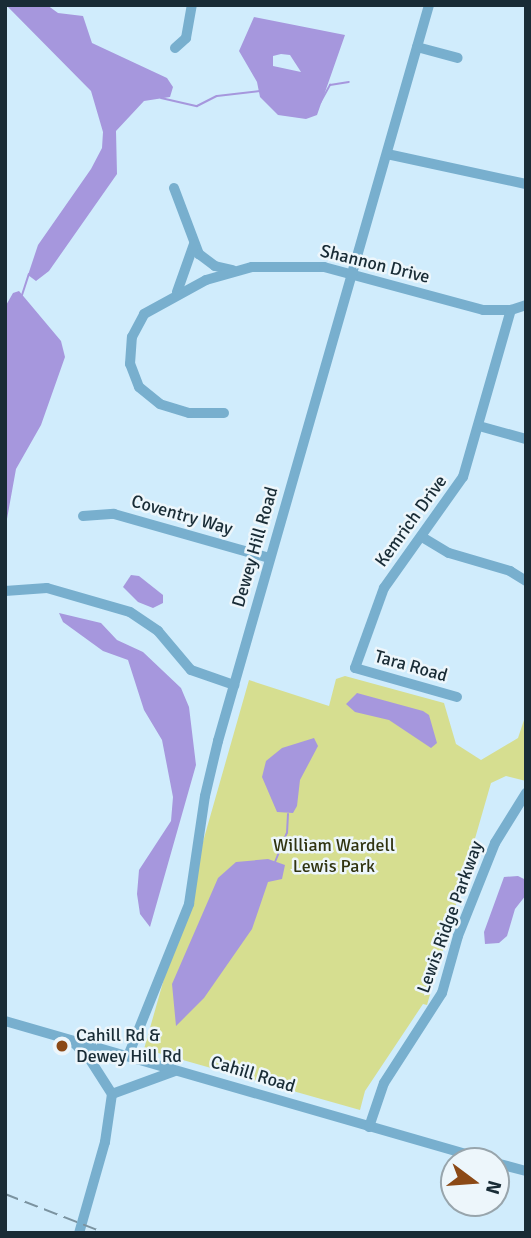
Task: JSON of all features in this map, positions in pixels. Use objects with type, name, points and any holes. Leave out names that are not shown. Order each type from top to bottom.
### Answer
[{"type":"street","points":[[175,48],[186,38],[192,5]]},
{"type":"street","name":"Dewey Hill Road","points":[[128,1056],[189,904],[205,796],[234,685],[429,5]]},
{"type":"street","points":[[417,47],[458,58]]},
{"type":"street","points":[[387,154],[526,184]]},
{"type":"street","points":[[174,188],[194,244],[215,266],[235,271]]},
{"type":"street","points":[[177,292],[194,244]]},
{"type":"street","name":"Shannon Drive","points":[[223,413],[173,410],[149,397],[133,376],[129,350],[136,325],[155,305],[177,292],[235,271],[300,265],[352,273],[466,306],[511,310],[526,305]]},
{"type":"street","name":"Kemrich Drive","points":[[355,668],[384,588],[454,494],[480,426],[511,310]]},
{"type":"street","points":[[480,426],[526,439]]},
{"type":"street","name":"Coventry Way","points":[[83,516],[114,514],[270,558]]},
{"type":"street","points":[[422,537],[449,553],[510,571],[526,581]]},
{"type":"street","points":[[5,591],[47,589],[130,612],[158,631],[191,670],[234,685]]},
{"type":"street","name":"Tara Road","points":[[355,668],[457,697]]},
{"type":"street","name":"Lewis Ridge Parkway","points":[[369,1127],[384,1083],[442,993],[458,936],[495,843],[526,793]]},
{"type":"street","name":"Cahill Road","points":[[5,1021],[440,1147]]},
{"type":"street","points":[[68,1038],[89,1058],[113,1094],[105,1142],[79,1233]]},
{"type":"street","points":[[113,1094],[179,1070]]},
{"type":"green space","name":"William Wardell Lewis Park","points":[[345,676],[444,703],[456,744],[481,760],[518,738],[526,714],[526,781],[506,776],[491,783],[427,1005],[423,1004],[365,1091],[360,1110],[144,1049],[249,680],[329,706],[336,679]]},
{"type":"shaded area","points":[[6,5],[47,5],[58,13],[83,16],[92,43],[167,78],[173,87],[170,97],[144,101],[116,131],[117,174],[49,271],[36,281],[28,275],[38,245],[91,169],[102,148],[103,132],[91,91]]},
{"type":"shaded area","points":[[254,17],[345,35],[317,115],[306,119],[278,115],[260,97],[257,82],[239,51]],"holes":[[[290,55],[301,72],[273,66],[273,56]]]},
{"type":"shaded area","points":[[19,291],[61,341],[65,357],[41,425],[16,469],[5,530],[5,307],[13,293]]},
{"type":"shaded area","points":[[131,575],[139,576],[163,595],[163,603],[153,608],[138,602],[123,587]]},
{"type":"shaded area","points":[[59,613],[101,623],[117,640],[143,652],[181,688],[189,707],[196,765],[150,927],[140,914],[137,894],[139,870],[171,821],[173,797],[162,740],[144,710],[128,660],[103,651],[63,622]]},
{"type":"shaded area","points":[[357,693],[423,711],[429,715],[437,743],[431,748],[389,720],[355,712],[346,704]]},
{"type":"shaded area","points":[[314,738],[318,746],[300,780],[297,806],[293,813],[277,812],[262,777],[266,761],[282,748]]},
{"type":"shaded area","points":[[268,859],[285,865],[282,879],[268,882],[252,929],[204,998],[176,1026],[172,984],[218,878],[236,862]]},
{"type":"shaded area","points":[[518,876],[524,879],[526,895],[515,909],[507,936],[499,943],[485,944],[484,932],[504,877]]},
{"type":"waterway","points":[[320,103],[330,85],[349,82]]},
{"type":"waterway","points":[[161,98],[197,106],[217,96],[260,91]]},
{"type":"waterway","points":[[22,295],[29,274]]},
{"type":"waterway","points":[[275,862],[287,833],[288,814]]},
{"type":"railway","points":[[5,1194],[105,1233]]},
{"type":"place","name":"Cahill Rd & Dewey Hill Rd","points":[[62,1046]]}]
